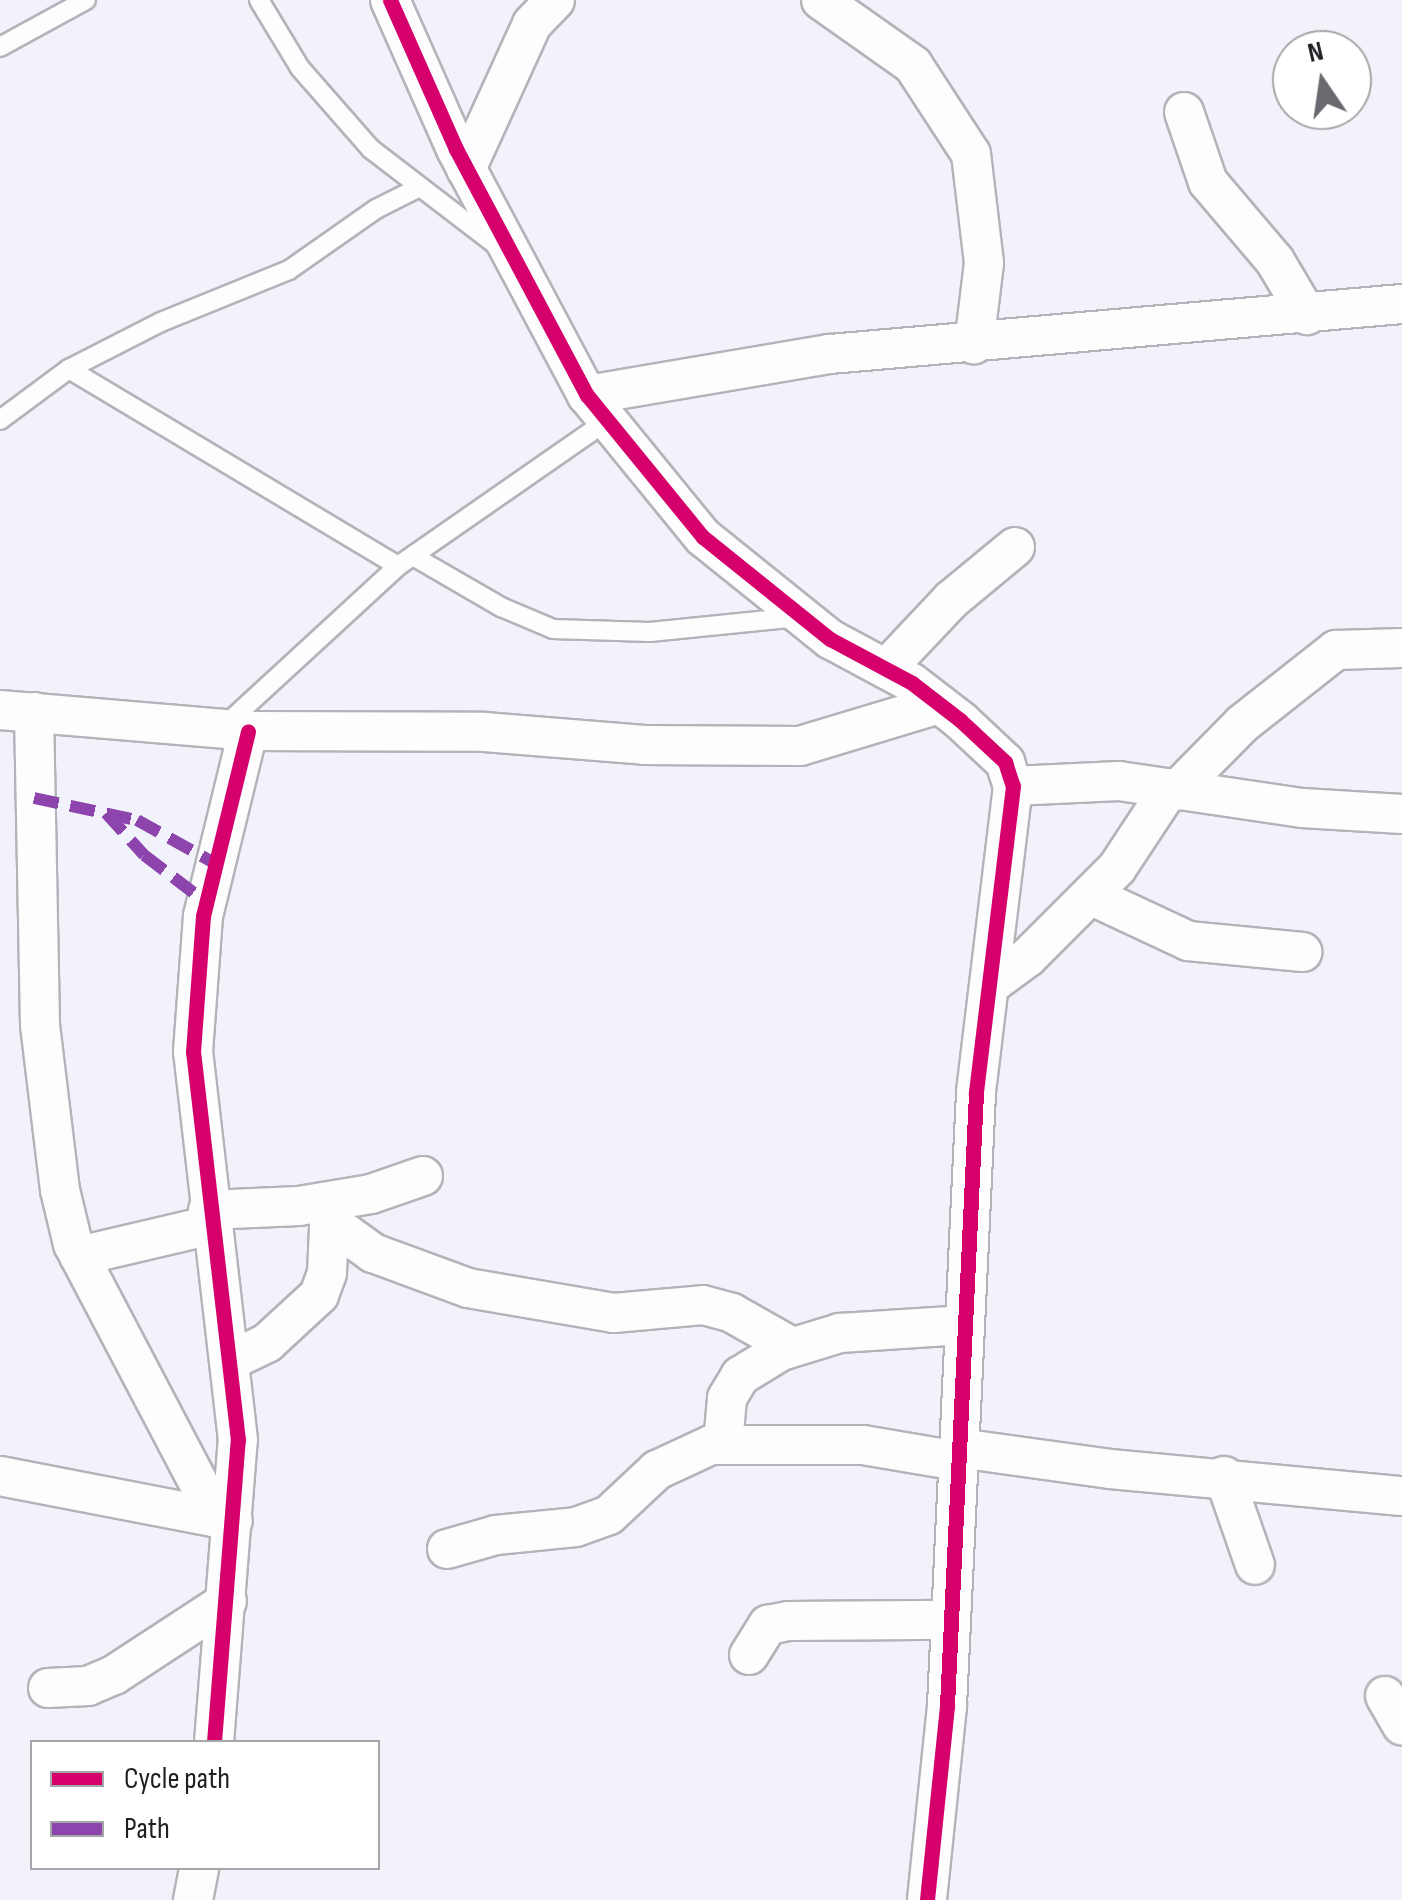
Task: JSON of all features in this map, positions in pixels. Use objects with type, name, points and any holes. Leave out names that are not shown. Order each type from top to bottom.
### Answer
[{"type":"street","points":[[390,0],[466,169],[598,407],[703,538],[802,617],[939,704],[1005,762],[1013,786],[976,1092],[950,1620],[927,1900]]},
{"type":"street","points":[[466,169],[532,24],[556,0]]},
{"type":"street","points":[[822,0],[913,65],[971,154],[984,263],[974,344]]},
{"type":"street","points":[[1184,112],[1208,182],[1275,261],[1306,315]]},
{"type":"street","points":[[598,407],[830,354],[1402,304]]},
{"type":"street","points":[[886,668],[951,600],[1015,547]]},
{"type":"street","points":[[990,985],[1117,868],[1173,790],[1242,724],[1336,650],[1402,648]]},
{"type":"street","points":[[225,1520],[79,1256],[52,1145],[17,711],[235,730],[484,732],[644,745],[800,746],[939,704]]},
{"type":"street","points":[[214,1740],[227,1601],[225,1520],[238,1440],[232,1360],[210,1218],[193,1052],[203,916],[235,730]]},
{"type":"street","points":[[1013,786],[1119,781],[1302,808],[1402,814]]},
{"type":"street","points":[[1090,895],[1188,942],[1302,952]]},
{"type":"street","points":[[79,1256],[210,1218],[330,1211],[423,1176]]},
{"type":"street","points":[[330,1211],[372,1253],[468,1288],[614,1314],[703,1305],[732,1313],[792,1347]]},
{"type":"street","points":[[232,1360],[267,1343],[319,1295],[330,1211]]},
{"type":"street","points":[[723,1444],[727,1398],[740,1376],[792,1347],[840,1333],[964,1325]]},
{"type":"street","points":[[447,1549],[496,1535],[576,1527],[609,1515],[682,1455],[723,1444],[863,1445],[1224,1476],[1402,1496]]},
{"type":"street","points":[[0,1476],[225,1520]]},
{"type":"street","points":[[1224,1476],[1255,1565]]},
{"type":"street","points":[[48,1688],[114,1676],[227,1601]]},
{"type":"street","points":[[749,1655],[768,1625],[788,1621],[950,1620]]},
{"type":"street","points":[[194,1900],[199,1870]]},
{"type":"lane","points":[[0,47],[86,0]]},
{"type":"lane","points":[[259,0],[300,68],[371,149],[515,260]]},
{"type":"lane","points":[[0,420],[68,370],[161,322],[289,270],[364,216],[420,187]]},
{"type":"lane","points":[[68,370],[405,561],[553,629],[650,632],[802,617]]},
{"type":"lane","points":[[235,730],[405,561],[598,407]]},
{"type":"marked path","points":[[34,798],[137,820],[216,864]]},
{"type":"marked path","points":[[106,813],[144,855],[207,903]]},
{"type":"cycle path","points":[[390,0],[456,149],[587,395],[703,537],[830,639],[912,683],[960,720],[1005,762],[1013,786],[976,1093],[947,1706],[927,1900]]},
{"type":"cycle path","points":[[214,1740],[238,1440],[193,1052],[203,916],[248,731]]}]
